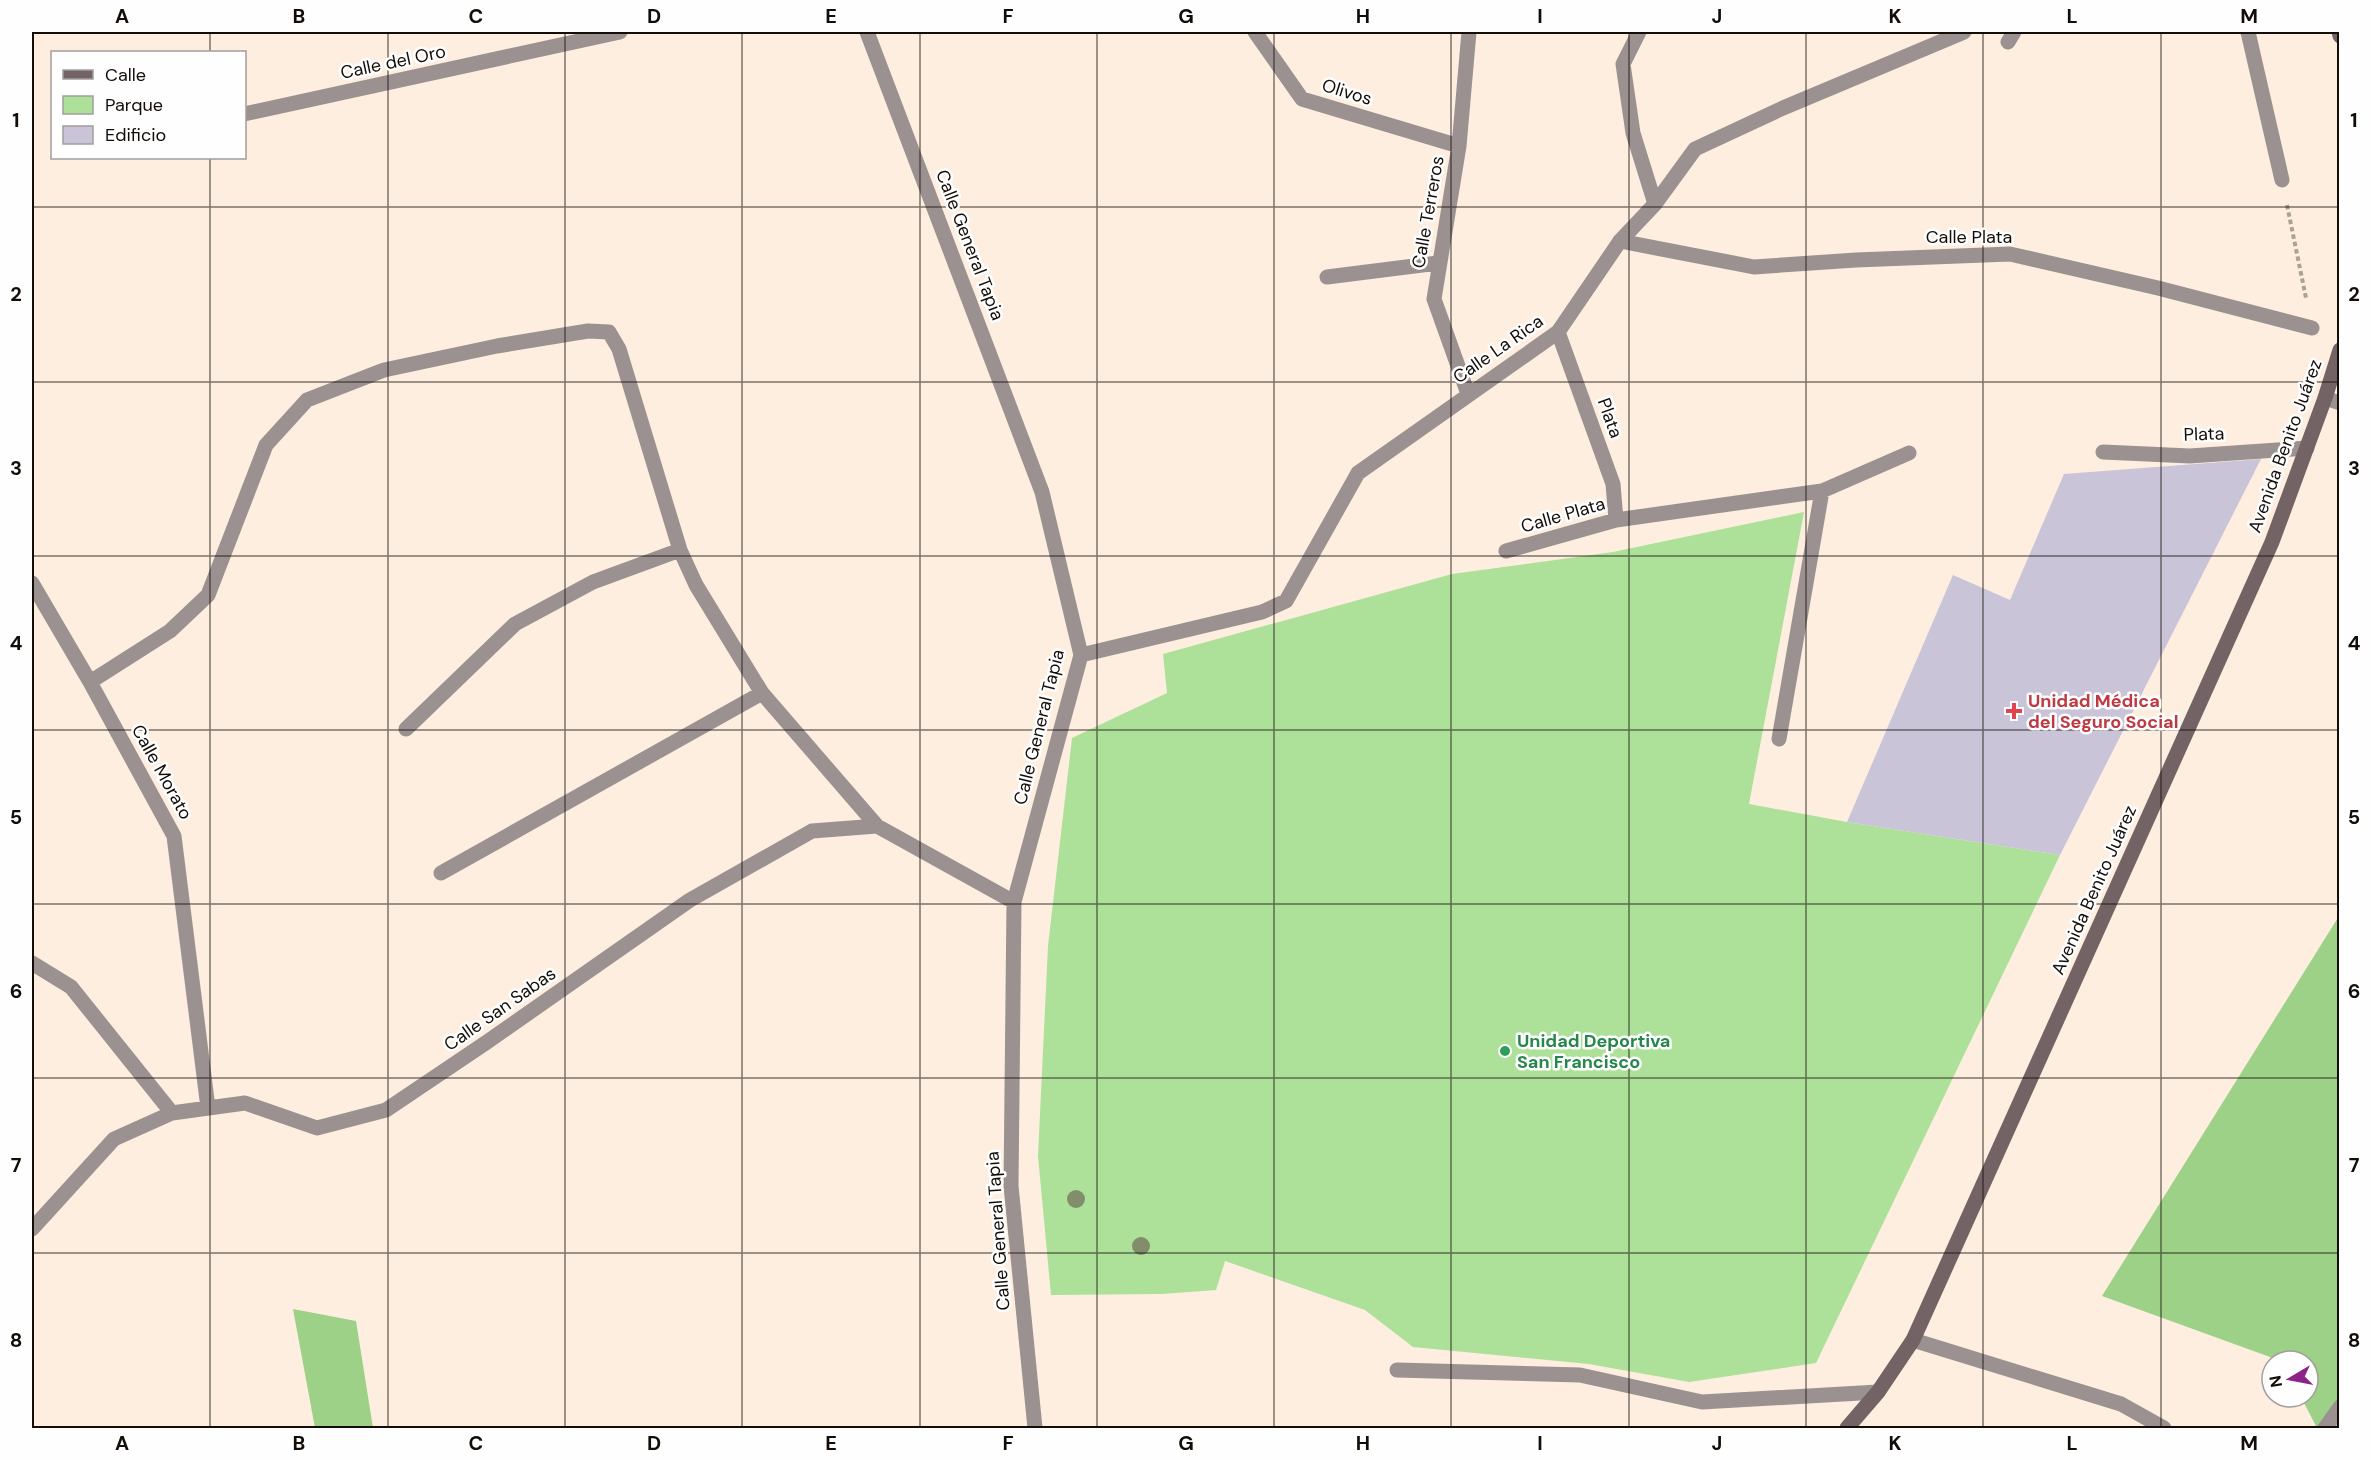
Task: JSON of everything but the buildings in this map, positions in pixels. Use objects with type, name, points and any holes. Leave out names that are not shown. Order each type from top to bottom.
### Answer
[{"type":"main road","points":[[2338,32],[2340,36]]},
{"type":"main road","name":"Avenida Benito Juárez","points":[[1848,1428],[1878,1392],[1913,1340],[2272,542],[2307,448],[2332,401],[2340,350]]},
{"type":"street","name":"Calle del Oro","points":[[246,114],[620,32]]},
{"type":"street","points":[[858,32],[875,48]]},
{"type":"street","name":"Calle General Tapia","points":[[867,32],[1042,492],[1081,655],[1014,902],[1011,1186],[1035,1428]]},
{"type":"street","name":"Olivos","points":[[1255,32],[1302,99],[1459,146]]},
{"type":"street","name":"Calle Terreros","points":[[1468,32],[1459,146],[1438,263],[1434,299],[1468,394]]},
{"type":"street","points":[[1639,32],[1623,64],[1633,133],[1655,204]]},
{"type":"street","name":"Calle La Rica","points":[[1081,655],[1262,612],[1286,601],[1358,472],[1558,332],[1620,241],[1655,204],[1695,149],[1784,108],[1964,32]]},
{"type":"street","points":[[2248,32],[2282,180]]},
{"type":"street","name":"Calle Plata","points":[[1620,241],[1754,267],[1867,259],[2010,254],[2169,291],[2312,328]]},
{"type":"street","points":[[1327,277],[1438,263]]},
{"type":"street","points":[[90,682],[170,631],[208,595],[266,445],[308,400],[384,370],[497,346],[588,331],[609,332],[619,349],[680,550],[696,585],[762,693],[877,826],[1014,902]]},
{"type":"street","name":"Plata","points":[[1558,332],[1613,484],[1616,520]]},
{"type":"street","name":"Plata","points":[[2103,452],[2190,456],[2307,448]]},
{"type":"street","name":"Calle Plata","points":[[1506,551],[1616,520],[1822,491],[1910,453]]},
{"type":"street","points":[[1779,739],[1822,491]]},
{"type":"street","points":[[406,729],[515,624],[593,582],[680,550]]},
{"type":"street","name":"Calle Morato","points":[[32,583],[90,682],[174,836],[208,1108]]},
{"type":"street","points":[[441,873],[762,693]]},
{"type":"street","name":"Calle San Sabas","points":[[32,1229],[114,1139],[172,1113],[245,1103],[317,1128],[386,1110],[690,900],[812,831],[877,826]]},
{"type":"street","points":[[32,963],[71,987],[172,1113]]},
{"type":"street","points":[[1913,1340],[2121,1404],[2164,1428]]},
{"type":"street","points":[[1397,1370],[1580,1375],[1702,1402],[1878,1392]]},
{"type":"street","points":[[2325,1428],[2340,1407]]},
{"type":"path","points":[[2282,180],[2312,328]]},
{"type":"green space","name":"Unidad Deportiva San Francisco","points":[[1804,512],[1749,804],[1847,822],[2060,855],[1816,1363],[1689,1382],[1589,1364],[1413,1347],[1365,1310],[1225,1261],[1216,1290],[1162,1294],[1051,1295],[1038,1156],[1048,946],[1072,738],[1167,693],[1163,654],[1452,574],[1613,552]]},
{"type":"green space","points":[[2339,916],[2339,1428],[2317,1428],[2307,1409],[2320,1409],[2320,1349],[2260,1349],[2260,1353],[2102,1296]]},
{"type":"green space","points":[[293,1309],[356,1321],[373,1428],[315,1428]]},
{"type":"place","name":"Unidad Médica del Seguro Social","points":[[2014,711]]},
{"type":"place","name":"Unidad Deportiva San Francisco","points":[[1505,1051]]}]
